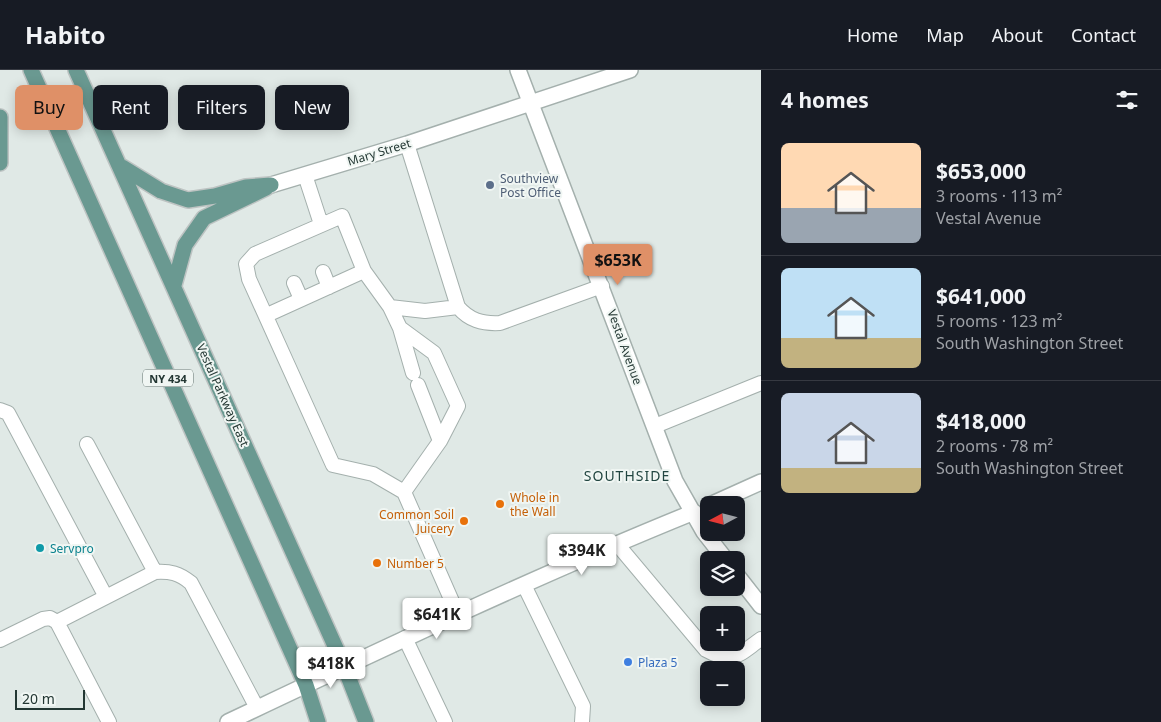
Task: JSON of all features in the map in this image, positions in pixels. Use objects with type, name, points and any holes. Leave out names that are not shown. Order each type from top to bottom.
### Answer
[{"type":"main road","name":"NY 434","points":[[31,70],[306,685],[318,722]]},
{"type":"main road","name":"Vestal Parkway East","points":[[76,70],[122,168],[344,666],[366,722]]},
{"type":"main road","points":[[0,117],[0,163]]},
{"type":"main road","points":[[122,168],[161,191],[188,200],[215,196],[246,187],[271,185]]},
{"type":"main road","points":[[174,285],[185,246],[204,218],[271,185]]},
{"type":"street","name":"Vestal Avenue","points":[[518,70],[676,481],[704,532],[719,551]]},
{"type":"street","name":"Mary Street","points":[[271,185],[407,144],[630,70]]},
{"type":"street","points":[[730,496],[761,482]]},
{"type":"street","points":[[228,722],[250,715],[344,666],[404,638],[700,509]]},
{"type":"street","points":[[745,586],[761,606]]},
{"type":"lane","points":[[407,144],[458,307],[466,317],[489,324],[500,323],[602,286]]},
{"type":"lane","points":[[305,174],[321,224]]},
{"type":"lane","points":[[440,440],[415,379],[400,328],[390,307],[364,271],[342,216],[305,232],[280,251],[255,254],[246,264],[249,279],[267,315],[333,465],[373,474],[404,492],[458,615]]},
{"type":"lane","points":[[305,232],[311,245]]},
{"type":"lane","points":[[267,315],[364,271]]},
{"type":"lane","points":[[322,272],[329,287]]},
{"type":"lane","points":[[294,283],[301,299]]},
{"type":"lane","points":[[390,307],[425,311],[458,307]]},
{"type":"lane","points":[[400,328],[434,353],[458,406],[440,440],[404,492]]},
{"type":"lane","points":[[655,426],[761,383]]},
{"type":"lane","points":[[0,410],[8,413],[106,596]]},
{"type":"lane","points":[[87,444],[155,572]]},
{"type":"lane","points":[[617,544],[706,650],[720,658],[735,657],[761,639]]},
{"type":"lane","points":[[57,622],[155,572],[170,571],[182,576],[191,583],[250,715]]},
{"type":"lane","points":[[524,585],[582,706],[582,722]]},
{"type":"lane","points":[[0,640],[43,618],[50,618],[57,622],[108,722]]},
{"type":"lane","points":[[404,638],[445,722]]},
{"type":"place","name":"Southview Post Office","points":[[490,185]]},
{"type":"place","name":"Whole in the Wall","points":[[500,504]]},
{"type":"place","name":"Common Soil Juicery","points":[[464,521]]},
{"type":"place","name":"Servpro","points":[[40,548]]},
{"type":"place","name":"Number 5","points":[[377,563]]},
{"type":"place","name":"Plaza 5","points":[[628,662]]},
{"type":"district","name":"SOUTHSIDE","points":[[627,475]]}]
